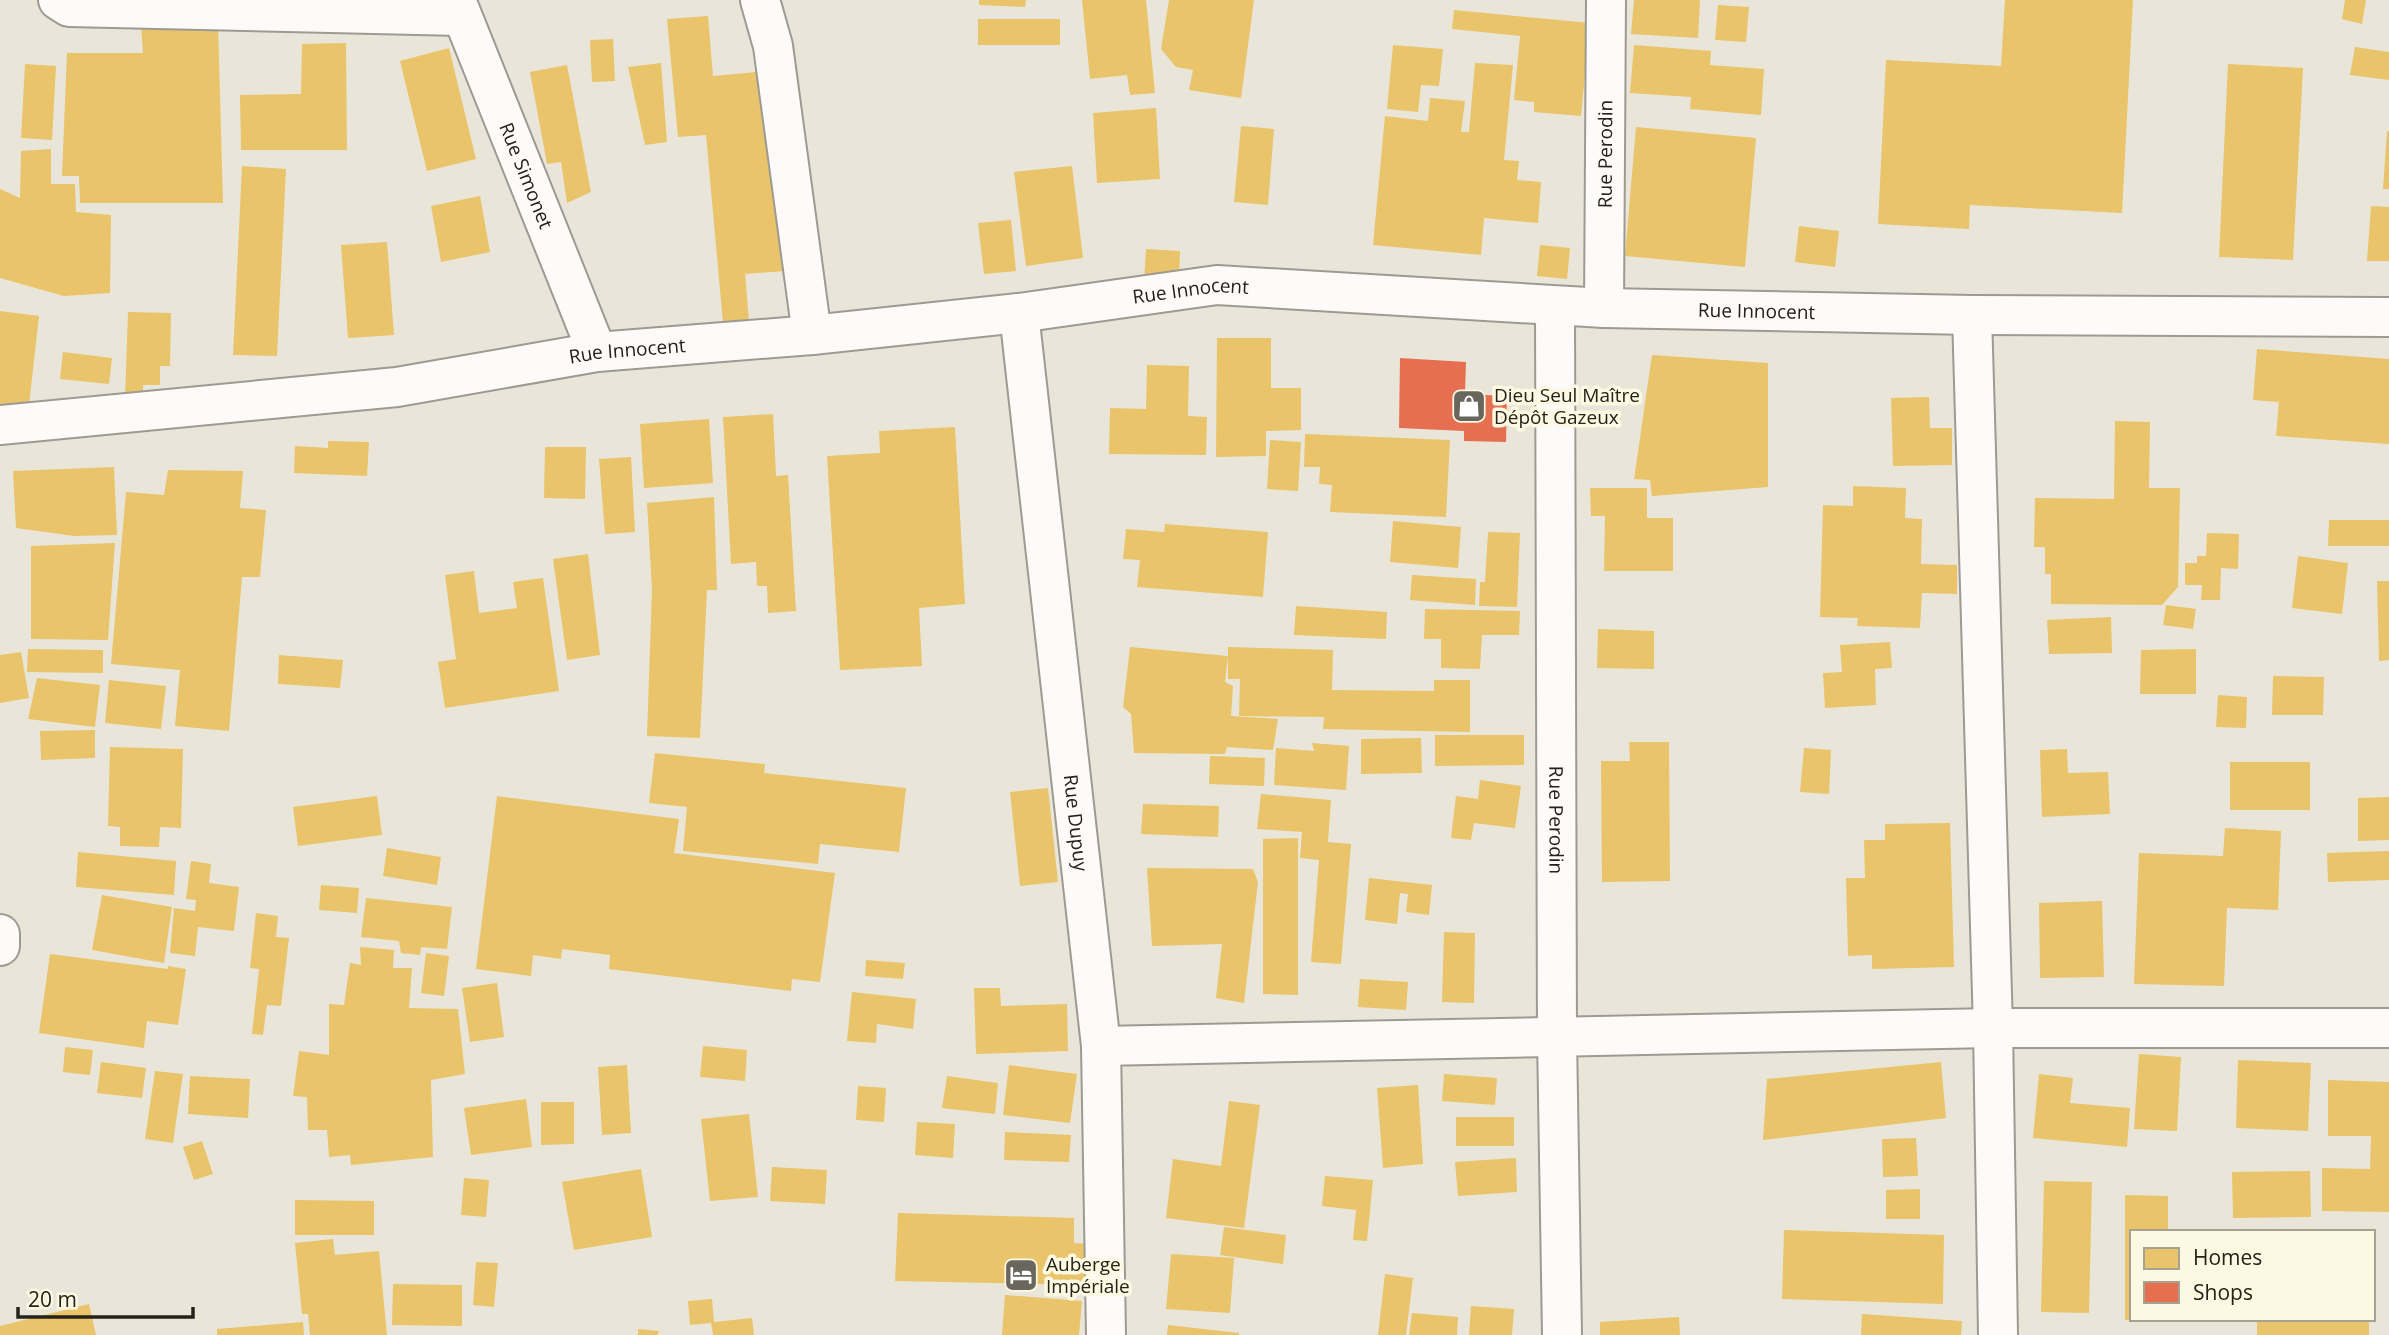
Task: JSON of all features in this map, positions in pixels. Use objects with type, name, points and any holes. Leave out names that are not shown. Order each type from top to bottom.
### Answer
[{"type":"street","points":[[58,0],[69,7],[458,8]]},
{"type":"street","points":[[760,0],[773,46],[812,335]]},
{"type":"street","name":"Rue Perodin","points":[[1604,307],[1606,0]]},
{"type":"street","name":"Rue Simonet","points":[[458,8],[597,352]]},
{"type":"street","name":"Rue Innocent","points":[[0,425],[397,387],[597,352],[812,335],[1019,313],[1217,285],[1555,306],[1972,315],[2389,317]]},
{"type":"street","name":"Rue Perodin","points":[[1555,306],[1557,1037],[1562,1335]]},
{"type":"street","name":"Rue Dupuy","points":[[1019,313],[1101,1046],[1106,1335]]},
{"type":"street","points":[[1972,315],[1993,1028],[1998,1335]]},
{"type":"street","points":[[0,934],[0,946]]},
{"type":"street","points":[[1101,1046],[1993,1028],[2389,1028]]},
{"type":"building: Homes","points":[[979,0],[1026,0],[1025,7],[979,5]]},
{"type":"building: Homes","points":[[1082,0],[1146,0],[1155,93],[1130,95],[1127,75],[1090,79]]},
{"type":"building: Homes","points":[[1169,0],[1254,0],[1241,98],[1189,90],[1193,70],[1176,67],[1161,49]]},
{"type":"building: Homes","points":[[1634,0],[1700,0],[1698,38],[1631,34]]},
{"type":"building: Homes","points":[[2005,0],[2133,0],[2122,213],[1970,205],[1969,229],[1878,224],[1886,60],[2001,66]]},
{"type":"building: Homes","points":[[2345,0],[2366,0],[2362,24],[2342,19]]},
{"type":"building: Homes","points":[[1718,5],[1749,7],[1746,42],[1715,40]]},
{"type":"building: Homes","points":[[1454,10],[1590,23],[1581,116],[1534,112],[1534,102],[1514,100],[1520,36],[1452,29]]},
{"type":"building: Homes","points":[[708,16],[713,76],[768,71],[785,271],[745,274],[749,321],[723,323],[706,135],[678,137],[667,19]]},
{"type":"building: Homes","points":[[978,19],[1060,19],[1060,45],[978,45]]},
{"type":"building: Homes","points":[[218,23],[223,203],[80,203],[79,176],[62,176],[67,53],[143,53],[141,25]]},
{"type":"building: Homes","points":[[613,39],[615,81],[592,82],[590,40]]},
{"type":"building: Homes","points":[[346,43],[347,150],[241,150],[240,95],[301,94],[302,44]]},
{"type":"building: Homes","points":[[1393,45],[1443,49],[1439,86],[1421,85],[1418,112],[1387,109]]},
{"type":"building: Homes","points":[[1634,45],[1711,51],[1710,65],[1764,69],[1761,115],[1690,109],[1691,97],[1630,93]]},
{"type":"building: Homes","points":[[2355,47],[2389,52],[2389,80],[2350,75]]},
{"type":"building: Homes","points":[[449,48],[476,159],[427,171],[400,61]]},
{"type":"building: Homes","points":[[661,63],[667,142],[645,145],[628,67]]},
{"type":"building: Homes","points":[[1475,63],[1513,65],[1504,160],[1519,161],[1517,180],[1541,182],[1538,223],[1484,218],[1481,255],[1373,245],[1385,116],[1428,121],[1430,98],[1465,101],[1461,132],[1469,132]]},
{"type":"building: Homes","points":[[25,64],[56,66],[52,140],[21,138]]},
{"type":"building: Homes","points":[[2228,64],[2303,68],[2293,260],[2219,257]]},
{"type":"building: Homes","points":[[567,65],[591,192],[567,203],[561,162],[547,164],[530,72]]},
{"type":"building: Homes","points":[[1156,108],[1160,179],[1097,183],[1093,113]]},
{"type":"building: Homes","points":[[1241,126],[1274,129],[1268,205],[1234,202]]},
{"type":"building: Homes","points":[[1636,127],[1756,138],[1745,267],[1625,256]]},
{"type":"building: Homes","points":[[2387,131],[2389,189],[2383,189]]},
{"type":"building: Homes","points":[[51,149],[51,184],[75,184],[76,212],[111,215],[110,293],[64,296],[0,278],[0,189],[20,198],[21,151]]},
{"type":"building: Homes","points":[[242,166],[286,169],[277,356],[233,355]]},
{"type":"building: Homes","points":[[1072,166],[1083,258],[1026,266],[1014,172]]},
{"type":"building: Homes","points":[[480,196],[490,252],[441,262],[431,206]]},
{"type":"building: Homes","points":[[2371,206],[2389,207],[2389,261],[2367,261]]},
{"type":"building: Homes","points":[[1011,220],[1016,271],[984,274],[978,223]]},
{"type":"building: Homes","points":[[1799,226],[1839,231],[1835,267],[1795,262]]},
{"type":"building: Homes","points":[[387,242],[394,335],[348,338],[341,245]]},
{"type":"building: Homes","points":[[1540,245],[1570,248],[1567,279],[1537,276]]},
{"type":"building: Homes","points":[[1146,249],[1180,251],[1179,282],[1144,281]]},
{"type":"building: Homes","points":[[0,311],[39,316],[28,414],[0,411]]},
{"type":"building: Homes","points":[[128,312],[171,313],[170,366],[160,366],[160,385],[143,385],[143,398],[125,398]]},
{"type":"building: Homes","points":[[1217,338],[1271,338],[1271,388],[1301,388],[1301,430],[1266,431],[1266,456],[1216,457]]},
{"type":"building: Homes","points":[[2257,349],[2389,359],[2389,444],[2276,436],[2279,402],[2253,400]]},
{"type":"building: Homes","points":[[63,352],[112,358],[109,384],[60,379]]},
{"type":"building: Homes","points":[[1652,355],[1768,363],[1768,487],[1652,496],[1650,480],[1634,479]]},
{"type":"building: Homes","points":[[1147,365],[1189,366],[1188,416],[1207,417],[1206,455],[1109,454],[1110,408],[1146,409]]},
{"type":"building: Homes","points":[[1929,397],[1930,428],[1952,428],[1952,465],[1893,466],[1891,398]]},
{"type":"building: Homes","points":[[773,414],[776,476],[788,475],[796,611],[768,613],[767,586],[757,586],[756,562],[731,564],[723,417]]},
{"type":"building: Homes","points":[[709,419],[713,483],[644,488],[640,424]]},
{"type":"building: Homes","points":[[2115,421],[2150,422],[2149,488],[2180,488],[2178,587],[2162,605],[2051,604],[2051,574],[2045,574],[2045,547],[2034,547],[2035,498],[2114,499]]},
{"type":"building: Homes","points":[[955,427],[965,604],[919,608],[922,666],[840,670],[827,456],[880,453],[879,431]]},
{"type":"building: Homes","points":[[1305,434],[1450,440],[1446,517],[1330,512],[1332,485],[1319,484],[1320,467],[1304,467]]},
{"type":"building: Homes","points":[[1270,440],[1301,442],[1298,491],[1267,489]]},
{"type":"building: Homes","points":[[328,441],[369,442],[367,476],[294,473],[295,446],[328,448]]},
{"type":"building: Homes","points":[[545,447],[586,447],[585,499],[544,498]]},
{"type":"building: Homes","points":[[631,457],[635,532],[605,534],[599,459]]},
{"type":"building: Homes","points":[[114,467],[117,535],[74,536],[16,528],[13,471]]},
{"type":"building: Homes","points":[[168,470],[243,471],[240,508],[266,510],[260,577],[242,577],[229,731],[175,726],[180,670],[111,664],[126,492],[164,495]]},
{"type":"building: Homes","points":[[1853,486],[1906,488],[1905,518],[1922,519],[1921,564],[1957,565],[1957,594],[1922,593],[1920,628],[1857,626],[1858,618],[1820,617],[1823,505],[1853,506]]},
{"type":"building: Homes","points":[[1590,488],[1647,488],[1647,518],[1673,518],[1673,571],[1604,571],[1605,516],[1591,516]]},
{"type":"building: Homes","points":[[714,497],[717,590],[707,590],[700,738],[647,736],[652,589],[647,503]]},
{"type":"building: Homes","points":[[2329,520],[2389,520],[2389,546],[2328,546]]},
{"type":"building: Homes","points":[[1393,521],[1461,527],[1458,568],[1390,562]]},
{"type":"building: Homes","points":[[1165,524],[1268,532],[1263,597],[1137,587],[1140,560],[1123,559],[1126,529],[1164,532]]},
{"type":"building: Homes","points":[[1488,532],[1520,533],[1517,607],[1479,606],[1480,582],[1485,582]]},
{"type":"building: Homes","points":[[2207,533],[2239,534],[2238,569],[2221,568],[2220,600],[2201,600],[2202,585],[2185,585],[2185,563],[2197,563],[2197,556],[2206,556]]},
{"type":"building: Homes","points":[[115,543],[108,640],[31,639],[31,546]]},
{"type":"building: Homes","points":[[588,554],[600,655],[567,660],[553,559]]},
{"type":"building: Homes","points":[[2298,556],[2348,563],[2342,614],[2292,608]]},
{"type":"building: Homes","points":[[474,571],[479,613],[517,608],[513,582],[543,578],[559,691],[445,708],[438,662],[456,659],[445,575]]},
{"type":"building: Homes","points":[[1412,575],[1476,579],[1475,605],[1410,600]]},
{"type":"building: Homes","points":[[2377,581],[2389,581],[2389,660],[2379,661]]},
{"type":"building: Homes","points":[[2166,605],[2196,609],[2193,629],[2163,625]]},
{"type":"building: Homes","points":[[1296,606],[1387,612],[1386,639],[1294,635]]},
{"type":"building: Homes","points":[[1425,609],[1520,611],[1519,635],[1482,635],[1480,669],[1441,668],[1441,639],[1424,639]]},
{"type":"building: Homes","points":[[2111,617],[2112,653],[2049,654],[2047,620]]},
{"type":"building: Homes","points":[[1598,629],[1654,631],[1654,669],[1597,668]]},
{"type":"building: Homes","points":[[1890,642],[1892,668],[1875,669],[1876,705],[1825,708],[1823,673],[1842,672],[1840,645]]},
{"type":"building: Homes","points":[[1130,647],[1228,656],[1225,682],[1233,686],[1231,716],[1278,719],[1273,750],[1227,747],[1225,754],[1134,753],[1131,714],[1123,707]]},
{"type":"building: Homes","points":[[1228,647],[1333,650],[1332,690],[1434,691],[1434,680],[1470,680],[1470,732],[1323,729],[1324,717],[1239,716],[1240,679],[1228,679]]},
{"type":"building: Homes","points":[[28,649],[103,650],[103,673],[27,672]]},
{"type":"building: Homes","points":[[2196,649],[2196,694],[2140,694],[2141,650]]},
{"type":"building: Homes","points":[[21,652],[29,698],[0,703],[0,655]]},
{"type":"building: Homes","points":[[279,655],[343,660],[340,688],[278,684]]},
{"type":"building: Homes","points":[[2273,676],[2324,677],[2323,715],[2272,715]]},
{"type":"building: Homes","points":[[37,678],[100,685],[95,727],[28,719]]},
{"type":"building: Homes","points":[[109,680],[166,686],[161,729],[105,723]]},
{"type":"building: Homes","points":[[2218,695],[2247,697],[2246,728],[2216,727]]},
{"type":"building: Homes","points":[[95,730],[95,758],[41,760],[40,731]]},
{"type":"building: Homes","points":[[1435,735],[1524,735],[1524,765],[1435,766]]},
{"type":"building: Homes","points":[[1421,738],[1422,773],[1361,774],[1361,739]]},
{"type":"building: Homes","points":[[1629,742],[1669,742],[1670,881],[1602,882],[1601,761],[1630,761]]},
{"type":"building: Homes","points":[[1312,743],[1349,746],[1346,790],[1274,785],[1276,748],[1314,751]]},
{"type":"building: Homes","points":[[110,747],[183,749],[181,828],[160,827],[159,847],[120,846],[120,827],[108,826]]},
{"type":"building: Homes","points":[[1804,748],[1831,750],[1829,794],[1800,792]]},
{"type":"building: Homes","points":[[2067,749],[2068,773],[2108,772],[2110,814],[2042,817],[2040,750]]},
{"type":"building: Homes","points":[[655,753],[765,764],[764,773],[906,788],[899,852],[820,844],[818,864],[683,851],[687,807],[649,803]]},
{"type":"building: Homes","points":[[1210,756],[1265,758],[1264,786],[1209,784]]},
{"type":"building: Homes","points":[[2230,762],[2310,762],[2310,810],[2230,810]]},
{"type":"building: Homes","points":[[1480,780],[1521,786],[1515,828],[1474,823],[1471,840],[1451,838],[1456,796],[1478,799]]},
{"type":"building: Homes","points":[[1048,788],[1058,882],[1020,886],[1010,792]]},
{"type":"building: Homes","points":[[1261,794],[1331,800],[1328,842],[1351,844],[1341,964],[1311,962],[1319,860],[1300,858],[1302,832],[1257,829]]},
{"type":"building: Homes","points":[[377,796],[382,835],[298,846],[293,807]]},
{"type":"building: Homes","points":[[497,796],[679,819],[674,853],[835,873],[820,982],[792,979],[791,991],[609,969],[610,955],[562,949],[561,959],[533,955],[531,976],[476,969]]},
{"type":"building: Homes","points":[[2389,797],[2389,840],[2358,841],[2358,798]]},
{"type":"building: Homes","points":[[1143,804],[1219,806],[1218,837],[1141,834]]},
{"type":"building: Homes","points":[[1950,823],[1954,967],[1872,969],[1872,955],[1848,956],[1846,878],[1865,878],[1864,840],[1885,840],[1885,824]]},
{"type":"building: Homes","points":[[2225,828],[2281,831],[2278,910],[2227,908],[2224,986],[2134,984],[2139,853],[2223,856]]},
{"type":"building: Homes","points":[[1298,838],[1298,995],[1263,994],[1263,839]]},
{"type":"building: Homes","points":[[387,848],[441,857],[437,885],[383,876]]},
{"type":"building: Homes","points":[[2389,851],[2389,880],[2328,882],[2327,853]]},
{"type":"building: Homes","points":[[78,852],[176,861],[174,895],[76,887]]},
{"type":"building: Homes","points":[[191,861],[211,864],[209,883],[239,887],[234,931],[198,927],[195,956],[170,953],[174,908],[195,911],[196,900],[186,899]]},
{"type":"building: Homes","points":[[1147,868],[1253,869],[1258,882],[1244,1003],[1216,998],[1222,944],[1152,946]]},
{"type":"building: Homes","points":[[1369,878],[1432,885],[1429,915],[1406,912],[1408,894],[1400,893],[1397,924],[1365,920]]},
{"type":"building: Homes","points":[[321,885],[359,888],[357,913],[319,910]]},
{"type":"building: Homes","points":[[102,895],[172,907],[164,963],[92,950]]},
{"type":"building: Homes","points":[[366,898],[452,907],[447,949],[421,947],[420,955],[401,953],[399,941],[361,937]]},
{"type":"building: Homes","points":[[2102,901],[2104,977],[2040,978],[2039,903]]},
{"type":"building: Homes","points":[[256,913],[278,916],[276,937],[289,938],[281,1006],[267,1005],[263,1035],[252,1034],[259,969],[250,968]]},
{"type":"building: Homes","points":[[1444,932],[1475,933],[1474,1003],[1442,1002]]},
{"type":"building: Homes","points":[[360,947],[394,950],[393,968],[412,968],[409,1008],[458,1009],[465,1074],[431,1080],[433,1157],[351,1165],[350,1155],[329,1157],[327,1130],[308,1130],[307,1097],[293,1096],[299,1051],[329,1055],[329,1004],[344,1005],[350,963],[361,965]]},
{"type":"building: Homes","points":[[426,953],[449,956],[444,996],[421,993]]},
{"type":"building: Homes","points":[[50,954],[186,969],[178,1025],[147,1021],[144,1048],[39,1033]]},
{"type":"building: Homes","points":[[866,960],[905,963],[903,979],[865,976]]},
{"type":"building: Homes","points":[[1360,979],[1408,982],[1406,1010],[1358,1007]]},
{"type":"building: Homes","points":[[497,983],[504,1037],[470,1042],[462,988]]},
{"type":"building: Homes","points":[[974,988],[1000,988],[1001,1006],[1067,1004],[1068,1051],[976,1054]]},
{"type":"building: Homes","points":[[852,992],[916,999],[913,1029],[877,1024],[876,1043],[847,1041]]},
{"type":"building: Homes","points":[[703,1046],[747,1050],[745,1081],[700,1077]]},
{"type":"building: Homes","points":[[65,1047],[93,1050],[90,1075],[63,1072]]},
{"type":"building: Homes","points":[[2139,1054],[2181,1057],[2177,1131],[2134,1129]]},
{"type":"building: Homes","points":[[2238,1060],[2311,1063],[2308,1131],[2236,1128]]},
{"type":"building: Homes","points":[[101,1062],[146,1068],[142,1098],[97,1093]]},
{"type":"building: Homes","points":[[1941,1062],[1946,1118],[1763,1140],[1767,1079]]},
{"type":"building: Homes","points":[[627,1065],[631,1133],[602,1135],[598,1067]]},
{"type":"building: Homes","points":[[1009,1065],[1077,1074],[1070,1123],[1003,1115]]},
{"type":"building: Homes","points":[[155,1071],[183,1074],[173,1143],[145,1139]]},
{"type":"building: Homes","points":[[1444,1074],[1497,1078],[1495,1105],[1442,1101]]},
{"type":"building: Homes","points":[[2039,1074],[2073,1078],[2070,1103],[2130,1108],[2127,1147],[2033,1138]]},
{"type":"building: Homes","points":[[190,1076],[250,1079],[248,1118],[188,1114]]},
{"type":"building: Homes","points":[[947,1076],[998,1083],[995,1114],[942,1108]]},
{"type":"building: Homes","points":[[2328,1080],[2389,1082],[2389,1212],[2322,1211],[2322,1168],[2370,1169],[2371,1136],[2328,1136]]},
{"type":"building: Homes","points":[[1418,1085],[1423,1164],[1383,1168],[1377,1088]]},
{"type":"building: Homes","points":[[858,1086],[886,1088],[884,1122],[856,1120]]},
{"type":"building: Homes","points":[[526,1099],[532,1147],[471,1155],[464,1108]]},
{"type":"building: Homes","points":[[1229,1101],[1260,1105],[1244,1228],[1166,1218],[1173,1159],[1221,1166]]},
{"type":"building: Homes","points":[[541,1102],[574,1102],[574,1144],[541,1145]]},
{"type":"building: Homes","points":[[749,1114],[758,1197],[710,1201],[701,1119]]},
{"type":"building: Homes","points":[[1456,1117],[1514,1117],[1514,1146],[1456,1146]]},
{"type":"building: Homes","points":[[917,1122],[955,1124],[953,1158],[915,1155]]},
{"type":"building: Homes","points":[[1005,1132],[1071,1135],[1069,1162],[1004,1160]]},
{"type":"building: Homes","points":[[1916,1138],[1918,1176],[1883,1177],[1882,1139]]},
{"type":"building: Homes","points":[[202,1141],[213,1174],[194,1180],[183,1147]]},
{"type":"building: Homes","points":[[1516,1158],[1517,1192],[1458,1196],[1455,1162]]},
{"type":"building: Homes","points":[[772,1167],[827,1170],[825,1204],[770,1201]]},
{"type":"building: Homes","points":[[641,1169],[652,1237],[574,1250],[562,1182]]},
{"type":"building: Homes","points":[[2310,1171],[2311,1217],[2233,1218],[2232,1172]]},
{"type":"building: Homes","points":[[1325,1176],[1373,1180],[1367,1241],[1353,1240],[1356,1210],[1322,1206]]},
{"type":"building: Homes","points":[[464,1178],[489,1180],[486,1217],[461,1215]]},
{"type":"building: Homes","points":[[2044,1181],[2092,1182],[2089,1313],[2041,1312]]},
{"type":"building: Homes","points":[[1920,1189],[1920,1219],[1886,1219],[1886,1190]]},
{"type":"building: Homes","points":[[2125,1195],[2168,1196],[2168,1230],[2130,1230],[2130,1320],[2125,1320]]},
{"type":"building: Homes","points":[[295,1200],[374,1201],[374,1235],[295,1235]]},
{"type":"building: Homes","points":[[898,1213],[1074,1218],[1074,1243],[1091,1244],[1089,1285],[895,1281]]},
{"type":"building: Homes","points":[[1224,1227],[1286,1235],[1283,1264],[1220,1255]]},
{"type":"building: Homes","points":[[1784,1230],[1944,1235],[1943,1304],[1782,1299]]},
{"type":"building: Homes","points":[[333,1239],[335,1255],[379,1251],[387,1335],[310,1335],[308,1314],[302,1314],[295,1243]]},
{"type":"building: Homes","points":[[1171,1254],[1234,1258],[1230,1313],[1166,1309]]},
{"type":"building: Homes","points":[[476,1262],[498,1263],[494,1307],[473,1305]]},
{"type":"building: Homes","points":[[1385,1274],[1413,1278],[1406,1335],[1378,1335]]},
{"type":"building: Homes","points":[[393,1284],[462,1285],[462,1326],[392,1325]]},
{"type":"building: Homes","points":[[1005,1295],[1082,1301],[1079,1335],[1002,1335]]},
{"type":"building: Homes","points":[[712,1299],[714,1322],[752,1318],[754,1335],[713,1335],[711,1323],[690,1325],[688,1301]]},
{"type":"building: Homes","points":[[89,1304],[96,1335],[0,1335],[0,1326]]},
{"type":"building: Homes","points":[[1471,1306],[1514,1309],[1512,1335],[1469,1335]]},
{"type":"building: Homes","points":[[1412,1313],[1458,1317],[1457,1335],[1409,1335]]},
{"type":"building: Homes","points":[[1862,1314],[1962,1321],[1961,1335],[1861,1335]]},
{"type":"building: Homes","points":[[1679,1317],[1680,1335],[1600,1335],[1600,1322]]},
{"type":"building: Homes","points":[[2257,1321],[2369,1321],[2369,1335],[2257,1335]]},
{"type":"building: Homes","points":[[303,1322],[304,1335],[217,1335],[217,1329]]},
{"type":"building: Homes","points":[[1168,1325],[1239,1333],[1239,1335],[1167,1335]]},
{"type":"building: Homes","points":[[638,1329],[659,1331],[658,1335],[638,1335]]},
{"type":"building: Shops","points":[[1400,358],[1466,362],[1465,394],[1507,396],[1506,442],[1464,441],[1464,431],[1399,428]]},
{"type":"place","name":"Dieu Seul Maître Dépôt Gazeux","points":[[1469,406]]},
{"type":"place","name":"Auberge Impériale","points":[[1021,1275]]}]
